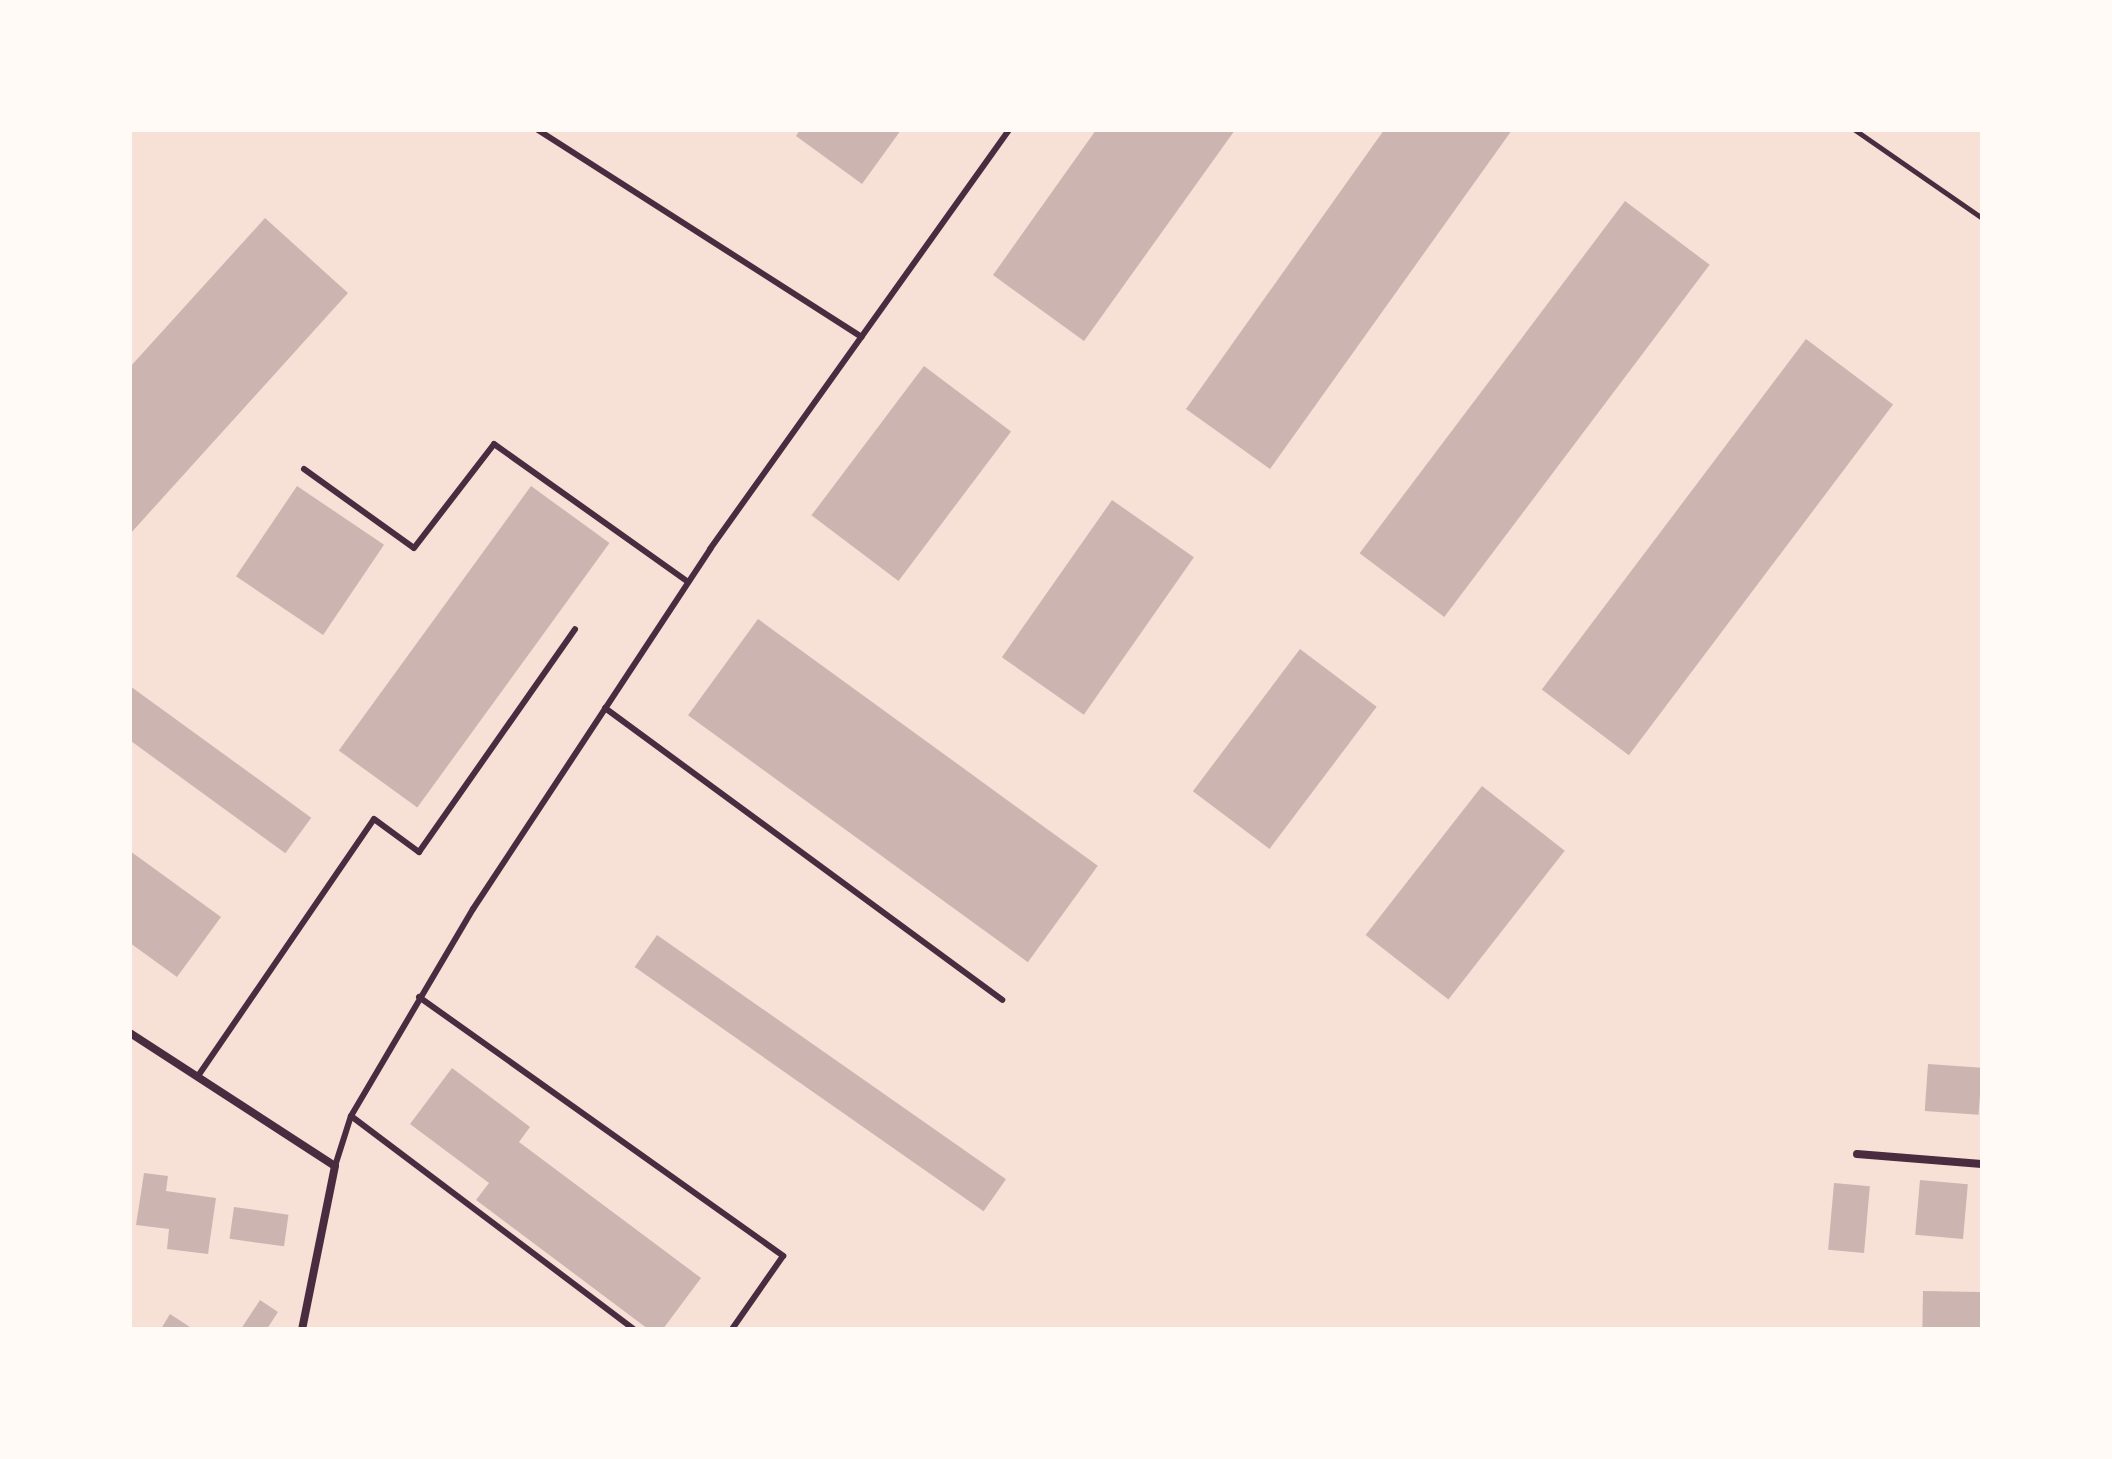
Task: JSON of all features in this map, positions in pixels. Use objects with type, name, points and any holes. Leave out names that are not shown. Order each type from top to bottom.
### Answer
[{"type":"street","points":[[130,1033],[335,1166],[302,1329]]},
{"type":"street","points":[[1857,1154],[1982,1164]]},
{"type":"lane","points":[[538,130],[862,337]]},
{"type":"lane","points":[[335,1166],[351,1116],[419,997],[605,708],[688,582],[1009,130]]},
{"type":"lane","points":[[304,469],[414,548],[494,444],[688,582]]},
{"type":"lane","points":[[198,1076],[374,819],[419,852],[575,629]]},
{"type":"lane","points":[[605,708],[1002,1000]]},
{"type":"lane","points":[[419,997],[783,1256],[732,1329]]},
{"type":"lane","points":[[351,1116],[634,1329]]},
{"type":"path","points":[[1855,130],[1982,218]]},
{"type":"building","points":[[800,130],[901,130],[862,184],[796,136]]},
{"type":"building","points":[[1096,130],[1235,130],[1084,341],[993,275]]},
{"type":"building","points":[[1384,130],[1512,130],[1270,469],[1186,409]]},
{"type":"building","points":[[1625,201],[1710,265],[1444,617],[1360,553]]},
{"type":"building","points":[[265,218],[348,293],[130,534],[130,367]]},
{"type":"building","points":[[1806,339],[1893,405],[1629,755],[1542,690]]},
{"type":"building","points":[[924,366],[1011,432],[899,581],[811,515]]},
{"type":"building","points":[[297,486],[384,545],[323,635],[236,576]]},
{"type":"building","points":[[531,486],[609,543],[417,808],[339,751]]},
{"type":"building","points":[[1112,500],[1194,557],[1084,715],[1002,657]]},
{"type":"building","points":[[758,619],[1098,866],[1028,962],[688,715]]},
{"type":"building","points":[[1300,649],[1377,707],[1270,849],[1193,791]]},
{"type":"building","points":[[130,686],[311,818],[285,853],[130,740]]},
{"type":"building","points":[[1482,786],[1565,851],[1448,1000],[1366,935]]},
{"type":"building","points":[[130,851],[221,917],[177,977],[130,943]]},
{"type":"building","points":[[657,935],[1006,1179],[984,1211],[635,967]]},
{"type":"building","points":[[1928,1064],[1982,1068],[1979,1115],[1925,1111]]},
{"type":"building","points":[[452,1068],[530,1127],[519,1142],[701,1278],[663,1329],[648,1329],[476,1200],[489,1183],[410,1124]]},
{"type":"building","points":[[144,1173],[168,1176],[166,1191],[216,1198],[208,1254],[167,1249],[169,1229],[136,1225]]},
{"type":"building","points":[[1920,1180],[1968,1184],[1963,1239],[1915,1235]]},
{"type":"building","points":[[1834,1183],[1870,1186],[1864,1253],[1828,1250]]},
{"type":"building","points":[[234,1207],[288,1215],[284,1246],[230,1239]]},
{"type":"building","points":[[1923,1291],[1982,1292],[1981,1329],[1922,1329]]},
{"type":"building","points":[[260,1300],[278,1312],[267,1329],[241,1329]]},
{"type":"building","points":[[170,1314],[193,1329],[161,1329]]}]
